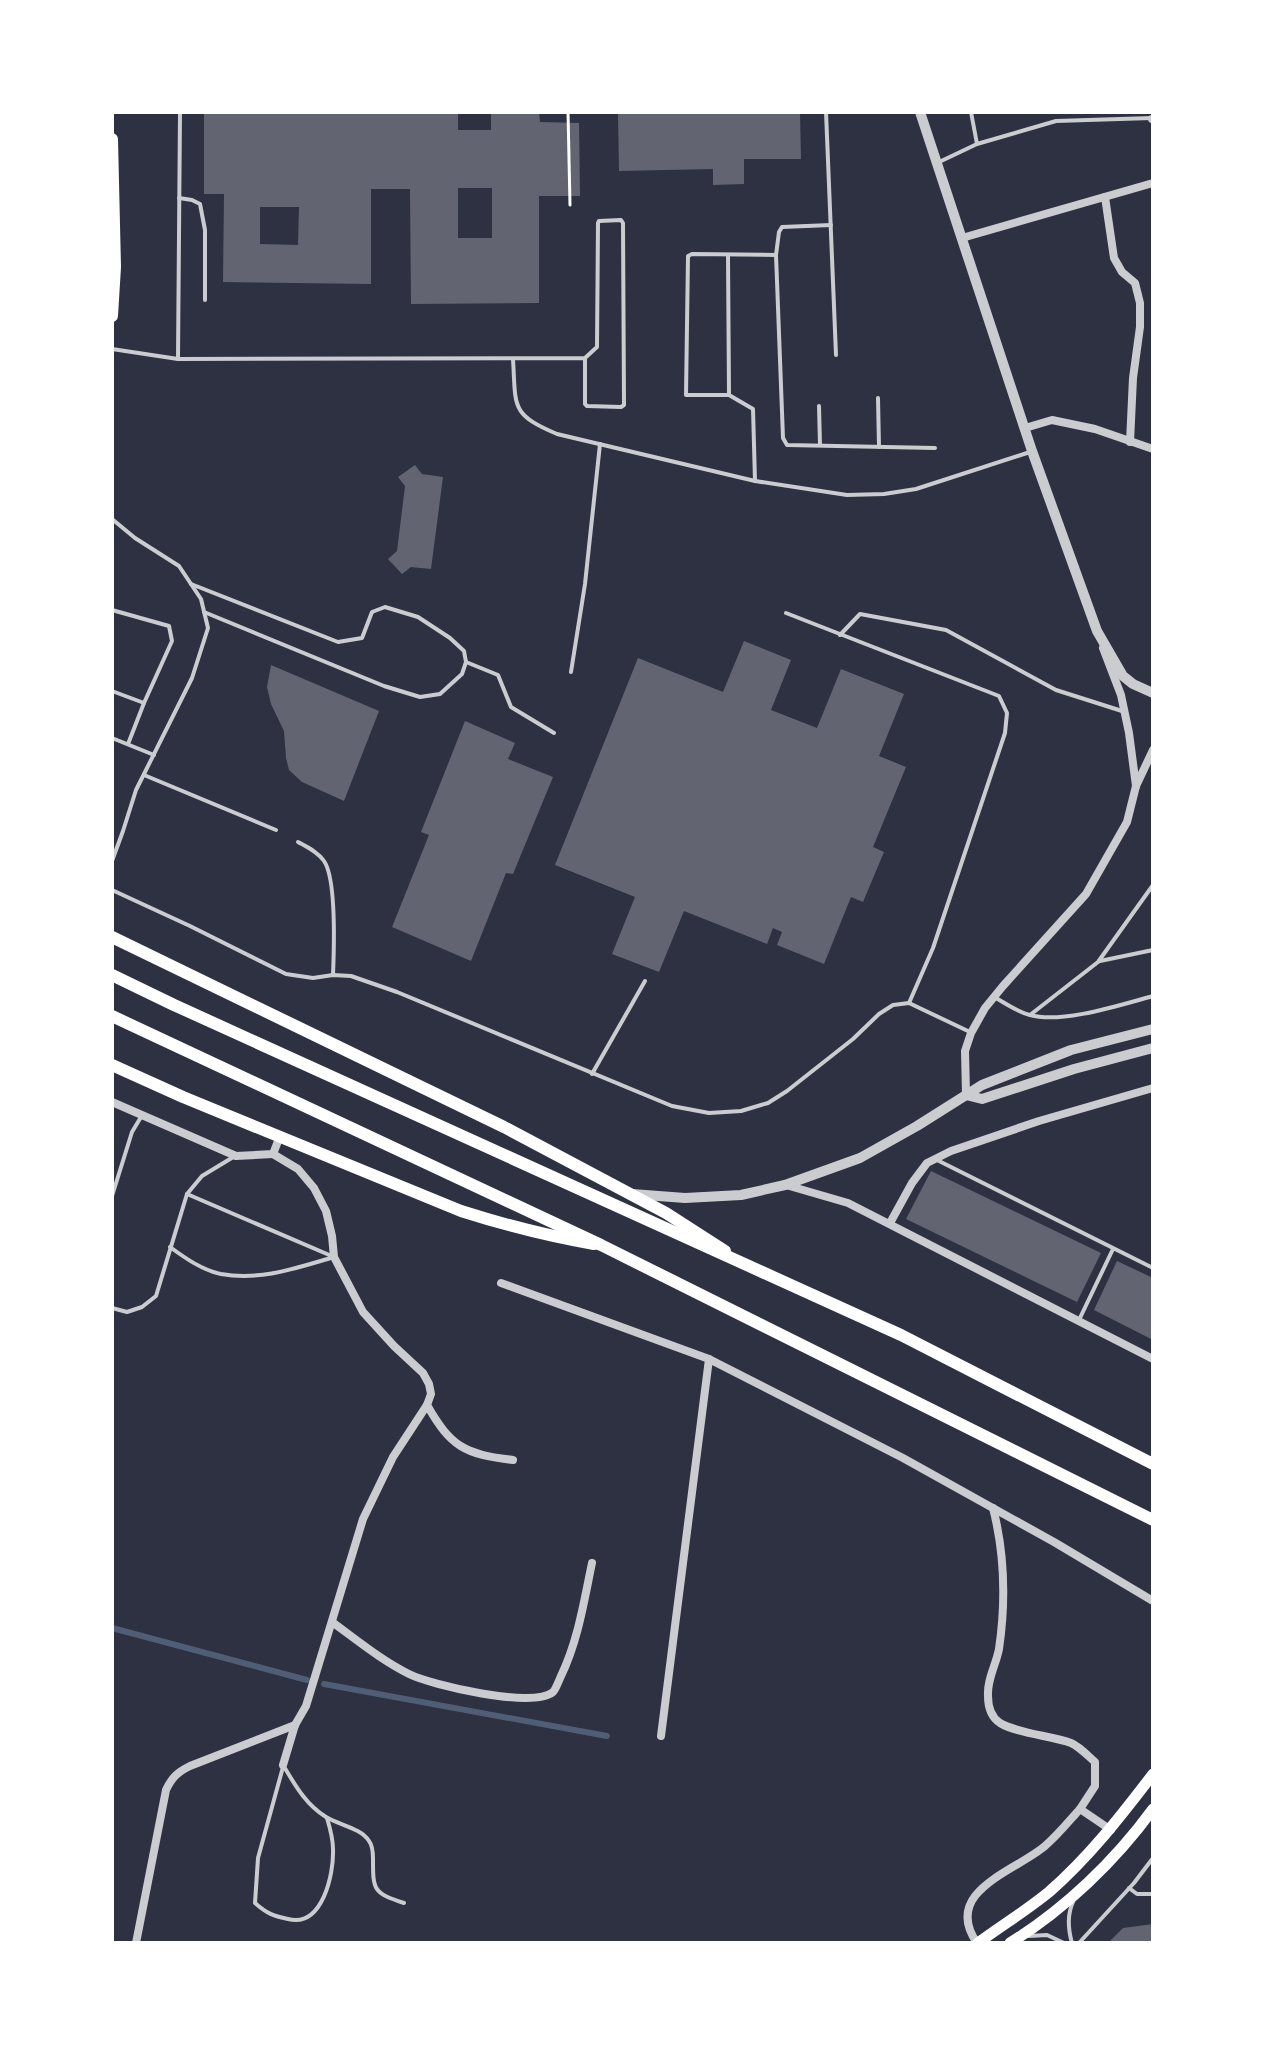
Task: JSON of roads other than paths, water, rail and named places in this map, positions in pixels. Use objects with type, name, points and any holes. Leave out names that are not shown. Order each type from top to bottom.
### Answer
[{"type":"main road","points":[[112,139],[115,267],[112,316]]},
{"type":"main road","points":[[112,937],[504,1127],[666,1213],[746,1265]]},
{"type":"main road","points":[[112,975],[901,1335],[1153,1464]]},
{"type":"main road","points":[[112,1016],[601,1245],[1153,1520]]},
{"type":"main road","points":[[112,1065],[461,1211],[544,1235],[601,1245]]},
{"type":"main road","points":[[1082,1426],[1153,1455]]},
{"type":"main road","points":[[977,1943],[1065,1878],[1111,1830],[1153,1774]]},
{"type":"main road","points":[[1013,1942],[1080,1889],[1112,1858],[1153,1809]]},
{"type":"street","points":[[920,112],[1032,451],[1121,695],[1136,786]]},
{"type":"street","points":[[962,238],[1153,183]]},
{"type":"street","points":[[1105,197],[1114,258],[1122,272],[1135,283],[1140,303],[1130,442]]},
{"type":"street","points":[[1025,428],[1052,420],[1095,429],[1153,449]]},
{"type":"street","points":[[1097,631],[1123,676],[1153,693]]},
{"type":"street","points":[[966,1095],[965,1051],[971,1033],[994,997],[1086,894],[1127,822],[1136,786],[1152,754]]},
{"type":"street","points":[[630,1194],[685,1198],[727,1196],[785,1185],[860,1158],[982,1085],[1071,1050],[1153,1029]]},
{"type":"street","points":[[966,1095],[982,1099],[1074,1069],[1153,1048]]},
{"type":"street","points":[[890,1223],[927,1163],[951,1151],[1039,1121],[1153,1088]]},
{"type":"street","points":[[112,1102],[236,1156],[273,1154],[298,1169],[314,1188],[326,1211],[334,1257],[363,1312],[423,1373],[429,1384],[431,1394],[427,1405],[393,1457],[363,1519],[306,1706],[295,1725],[283,1765]]},
{"type":"street","points":[[273,1154],[280,1136]]},
{"type":"street","points":[[785,1185],[848,1203],[1153,1359]]},
{"type":"street","points":[[501,1283],[709,1359],[903,1458],[1153,1601]]},
{"type":"street","points":[[661,1736],[709,1359]]},
{"type":"street","points":[[427,1405],[440,1429],[451,1441],[493,1458],[513,1460]]},
{"type":"street","points":[[977,1943],[969,1932],[967,1918],[976,1894],[986,1883],[1044,1847],[1080,1809],[1095,1786],[1095,1762],[1074,1744],[999,1722],[990,1712],[988,1684],[998,1656],[1004,1566],[993,1508]]},
{"type":"street","points":[[332,1622],[391,1664],[439,1686],[507,1698],[544,1697],[553,1692],[575,1644],[592,1563]]},
{"type":"street","points":[[136,1943],[166,1790],[172,1778],[190,1766],[295,1725]]},
{"type":"street","points":[[1080,1809],[1111,1830]]},
{"type":"lane","points":[[178,359],[180,112]]},
{"type":"lane","points":[[826,112],[836,355]]},
{"type":"lane","points":[[971,112],[977,144]]},
{"type":"lane","points":[[937,163],[977,144],[1056,121],[1153,118]]},
{"type":"lane","points":[[179,198],[200,204],[205,230],[205,300]]},
{"type":"lane","points":[[112,349],[178,359],[585,358],[597,347],[598,223],[621,220],[624,405],[585,404],[585,358]]},
{"type":"lane","points":[[831,225],[782,227],[779,232],[776,255],[783,438],[787,445],[935,448]]},
{"type":"lane","points":[[728,255],[729,395]]},
{"type":"lane","points":[[755,481],[753,409],[729,395],[686,395],[688,256],[776,255]]},
{"type":"lane","points":[[513,359],[516,402],[530,422],[557,434],[755,481],[847,495],[884,494],[916,489],[1032,451]]},
{"type":"lane","points":[[878,398],[879,447]]},
{"type":"lane","points":[[819,406],[820,445]]},
{"type":"lane","points":[[571,672],[585,584],[600,444]]},
{"type":"lane","points":[[112,519],[179,566],[201,599],[208,628],[192,678],[136,790],[112,861]]},
{"type":"lane","points":[[191,584],[338,642],[362,638],[372,612],[385,607],[418,617],[450,638],[464,651],[466,662],[462,674],[440,694],[420,697],[384,686],[204,612]]},
{"type":"lane","points":[[112,610],[169,626],[172,641],[128,744]]},
{"type":"lane","points":[[786,613],[999,696],[1007,713],[1005,733],[938,933],[909,1003]]},
{"type":"lane","points":[[840,635],[860,614],[946,630],[1056,690],[1125,712]]},
{"type":"lane","points":[[466,662],[498,675],[511,707],[554,733]]},
{"type":"lane","points":[[112,691],[144,703]]},
{"type":"lane","points":[[112,738],[154,755]]},
{"type":"lane","points":[[144,775],[276,830]]},
{"type":"lane","points":[[298,842],[325,862],[332,890],[333,975]]},
{"type":"lane","points":[[1030,1015],[1098,962],[1153,885]]},
{"type":"lane","points":[[112,890],[286,974],[313,978],[351,976],[397,992],[672,1106],[709,1113],[741,1111],[768,1103],[893,1005],[909,1003],[971,1033]]},
{"type":"lane","points":[[1098,962],[1153,950]]},
{"type":"lane","points":[[592,1074],[645,981]]},
{"type":"lane","points":[[994,997],[1030,1015],[1062,1017],[1153,996]]},
{"type":"lane","points":[[112,1196],[132,1132],[142,1115]]},
{"type":"lane","points":[[112,1308],[127,1312],[142,1307],[156,1296],[187,1194],[202,1176],[236,1156]]},
{"type":"lane","points":[[936,1159],[1153,1268]]},
{"type":"lane","points":[[187,1194],[334,1257]]},
{"type":"lane","points":[[170,1247],[191,1262],[219,1274],[259,1277],[334,1257]]},
{"type":"lane","points":[[1078,1322],[1113,1249]]},
{"type":"lane","points":[[283,1765],[258,1858],[255,1903],[267,1914],[294,1921],[309,1917],[316,1911],[330,1882],[333,1851],[327,1818]]},
{"type":"lane","points":[[283,1765],[313,1808],[369,1839],[373,1850],[373,1883],[388,1898],[404,1903]]},
{"type":"lane","points":[[1079,1943],[1153,1858]]},
{"type":"lane","points":[[1129,1888],[1137,1894],[1153,1894]]},
{"type":"lane","points":[[1072,1943],[1068,1924],[1070,1909],[1080,1889]]},
{"type":"lane","points":[[1013,1942],[1034,1935],[1047,1935],[1064,1943]]},
{"type":"waterway","points":[[112,1628],[307,1680]]},
{"type":"waterway","points":[[324,1684],[607,1736]]}]
